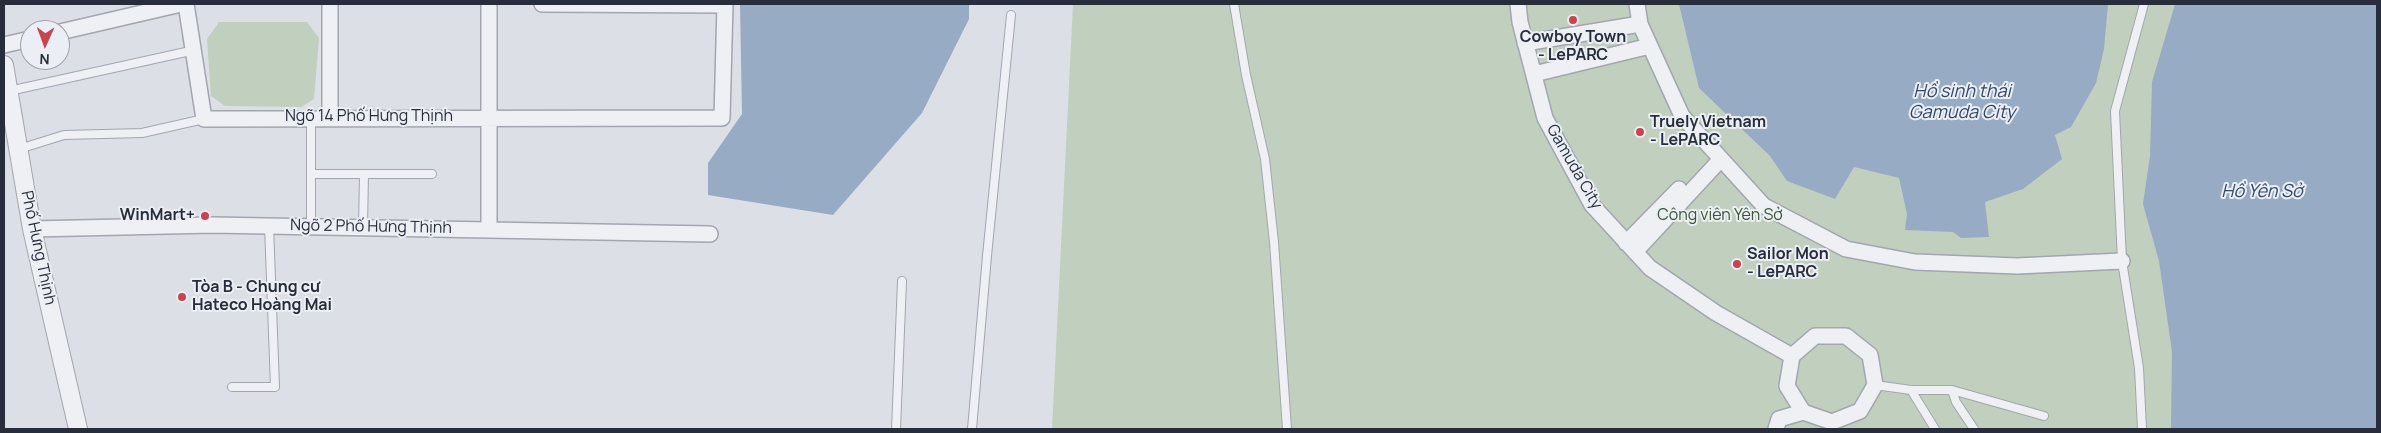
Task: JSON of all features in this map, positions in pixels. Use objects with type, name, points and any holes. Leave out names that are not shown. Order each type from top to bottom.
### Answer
[{"type":"street","points":[[70,30],[181,4]]},
{"type":"street","points":[[186,4],[195,50],[204,119]]},
{"type":"street","points":[[330,4],[330,117]]},
{"type":"street","points":[[489,4],[489,230]]},
{"type":"street","points":[[542,4],[725,4]]},
{"type":"street","name":"Ngõ 14 Phố Hưng Thịnh","points":[[204,119],[311,117],[722,118],[725,4]]},
{"type":"street","name":"Gamuda City","points":[[1518,4],[1525,43],[1545,118],[1592,205],[1650,268],[1716,313],[1792,356]]},
{"type":"street","points":[[1637,4],[1640,24],[1682,116],[1764,206],[1846,249],[1915,262],[2017,266],[2122,261]]},
{"type":"street","points":[[1525,43],[1640,24]]},
{"type":"street","points":[[4,45],[20,41]]},
{"type":"street","points":[[1534,74],[1650,46]]},
{"type":"street","name":"Phố Hưng Thịnh","points":[[4,65],[32,229],[78,429]]},
{"type":"street","points":[[1631,247],[1718,156]]},
{"type":"street","name":"Ngõ 2 Phố Hưng Thịnh","points":[[32,229],[269,225],[710,234]]},
{"type":"street","points":[[1815,336],[1846,336],[1870,355],[1875,385],[1860,411],[1833,426],[1803,412],[1787,386],[1792,356],[1815,336]]},
{"type":"street","points":[[1776,429],[1779,419],[1803,412]]},
{"type":"lane","points":[[1234,4],[1246,75],[1265,159],[1274,242],[1288,429]]},
{"type":"lane","points":[[2142,429],[2138,368],[2122,261],[2115,111],[2144,4]]},
{"type":"lane","points":[[972,429],[1011,15]]},
{"type":"lane","points":[[8,91],[195,50]]},
{"type":"lane","points":[[311,117],[311,226]]},
{"type":"lane","name":"Ngõ 14 Phố Hưng Thịnh","points":[[19,149],[64,136],[142,132],[204,119]]},
{"type":"lane","points":[[311,174],[432,174]]},
{"type":"lane","points":[[363,227],[364,174]]},
{"type":"lane","points":[[232,387],[275,387],[269,225]]},
{"type":"lane","points":[[896,429],[902,281]]},
{"type":"lane","points":[[1875,385],[1911,390],[1952,390],[2044,416]]},
{"type":"lane","points":[[1911,390],[1935,429]]},
{"type":"lane","points":[[1952,390],[1956,402],[1974,429]]},
{"type":"green space","name":"Công viên Yên Sở","points":[[1073,4],[2377,4],[2377,429],[1052,429]]},
{"type":"green space","points":[[219,22],[307,22],[319,38],[314,99],[301,107],[225,106],[211,96],[207,39]]},
{"type":"water","points":[[740,4],[969,4],[969,19],[922,113],[833,215],[708,195],[708,163],[742,114]]},
{"type":"water","name":"Hồ sinh thái Gamuda City","points":[[1679,4],[2108,4],[2104,49],[2096,83],[2071,127],[2055,135],[2062,159],[2023,189],[1985,202],[1989,237],[1961,238],[1953,232],[1905,230],[1907,214],[1899,178],[1854,167],[1835,199],[1787,181],[1770,156],[1699,88]]},
{"type":"water","name":"Hồ Yên Sở","points":[[2175,4],[2377,4],[2377,429],[2171,429],[2172,352],[2159,261],[2143,204],[2150,156],[2152,82]]},
{"type":"place","name":"Cowboy Town - LePARC","points":[[1573,20]]},
{"type":"place","name":"Truely Vietnam - LePARC","points":[[1640,132]]},
{"type":"place","name":"WinMart+","points":[[205,216]]},
{"type":"place","name":"Sailor Mon - LePARC","points":[[1737,264]]},
{"type":"place","name":"Tòa B - Chung cư Hateco Hoàng Mai","points":[[182,297]]}]
